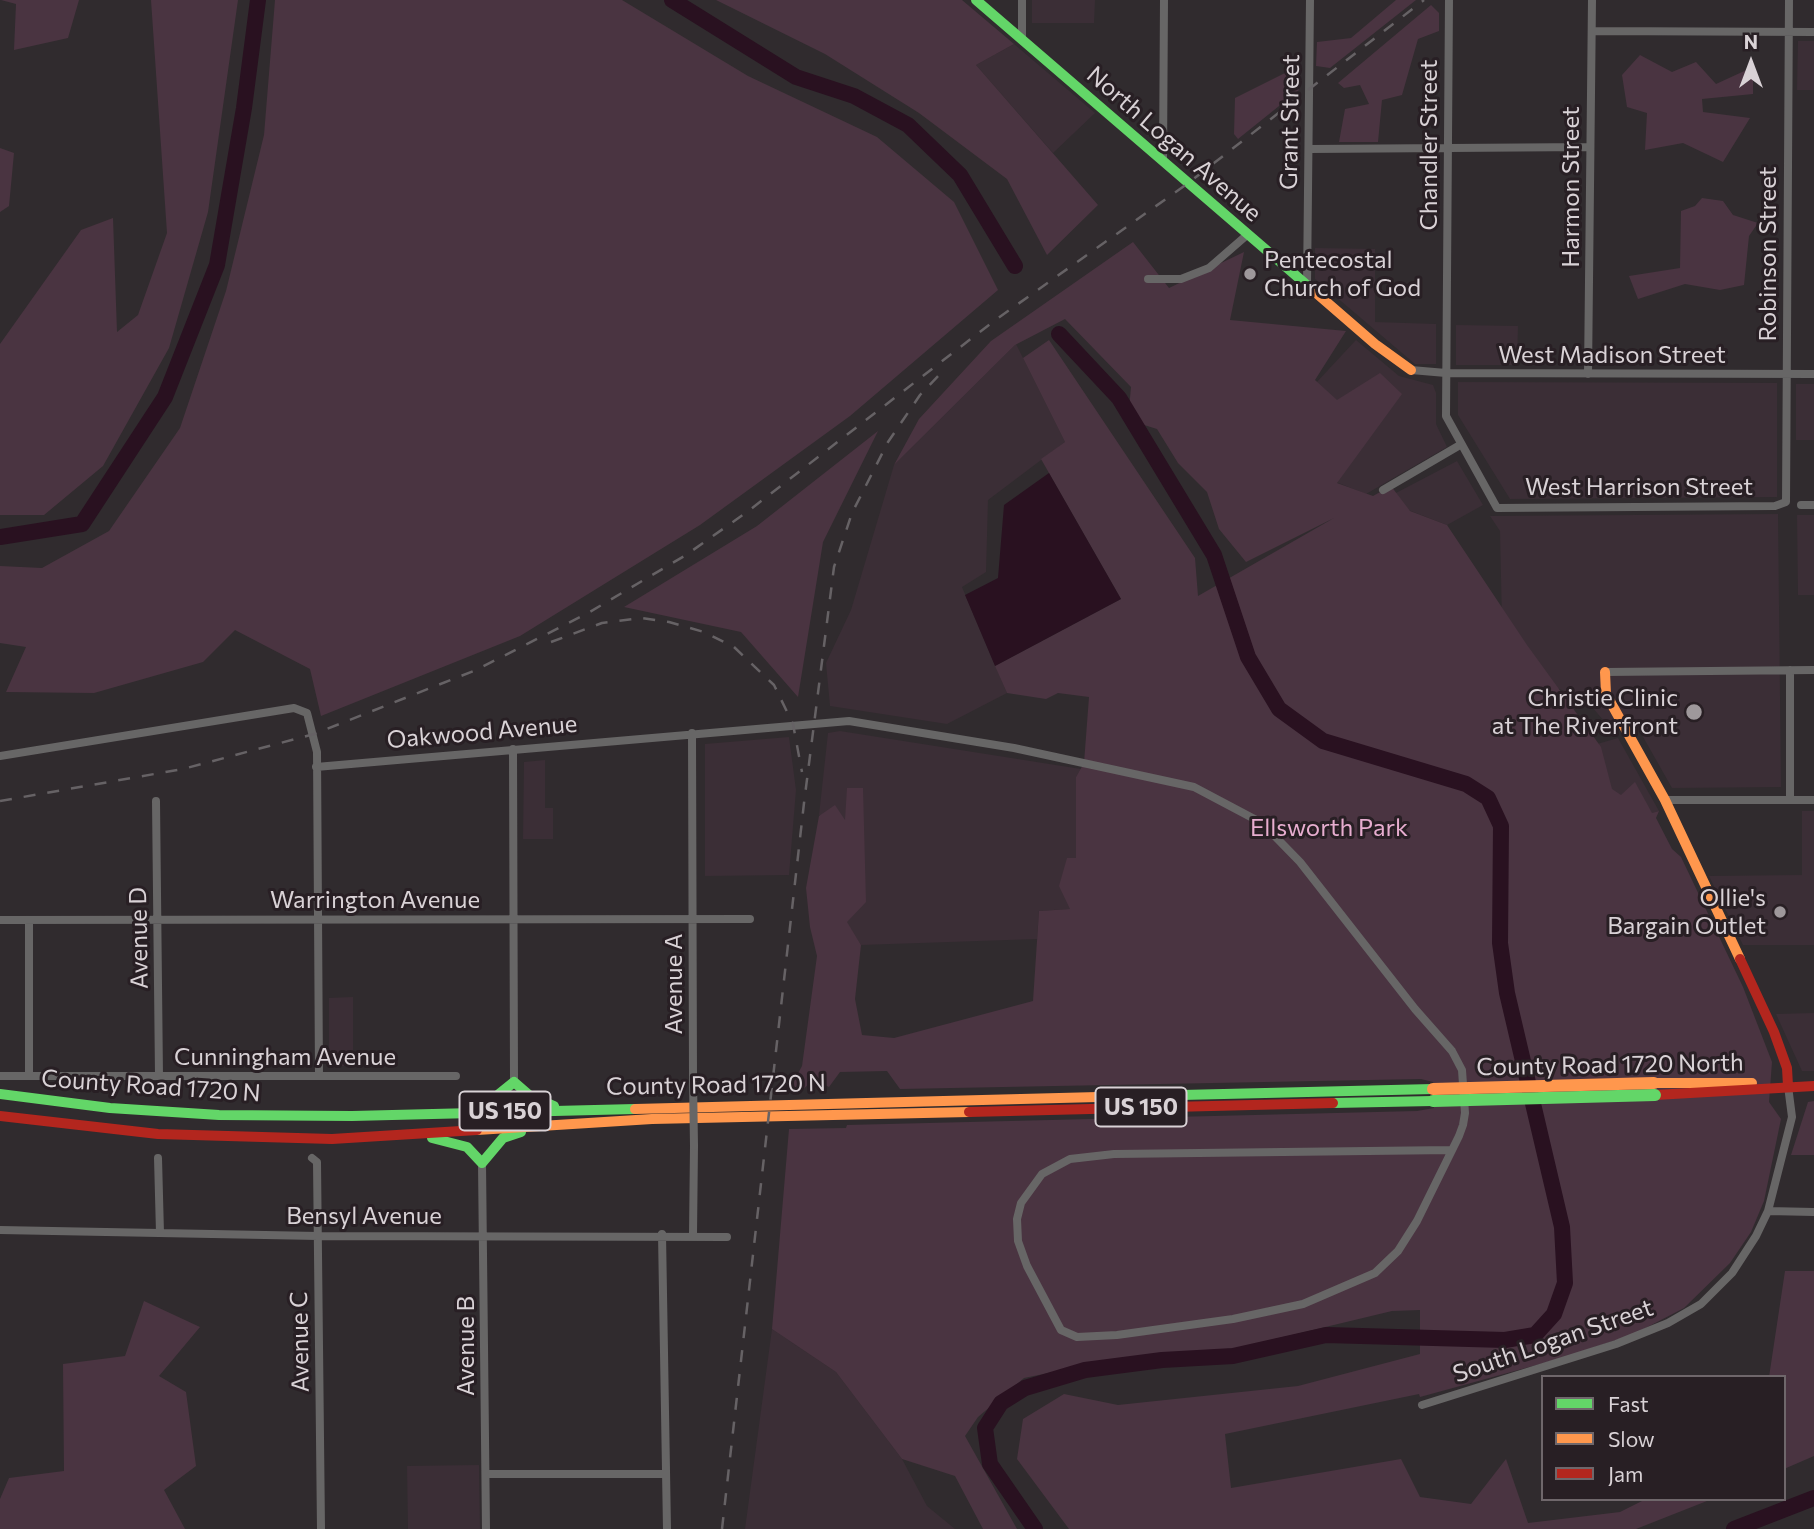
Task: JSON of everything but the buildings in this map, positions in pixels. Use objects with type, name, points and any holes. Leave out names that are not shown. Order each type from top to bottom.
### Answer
[{"type":"main road","name":"North Logan Avenue","points":[[976,0],[1394,361],[1411,370]]},
{"type":"main road","points":[[1605,672],[1606,694],[1665,800],[1774,1032],[1787,1068],[1788,1086]]},
{"type":"main road","points":[[434,1114],[488,1103],[514,1082],[544,1103],[569,1110]]},
{"type":"main road","name":"County Road 1720 North","points":[[1433,1095],[1814,1086]]},
{"type":"main road","name":"County Road 1720 N","points":[[0,1094],[110,1108],[219,1115],[434,1114],[1433,1095]]},
{"type":"main road","name":"County Road 1720 N","points":[[538,1126],[803,1114],[1433,1095]]},
{"type":"main road","name":"County Road 1720 N","points":[[0,1116],[158,1134],[332,1139],[415,1135]]},
{"type":"main road","points":[[415,1135],[459,1144],[482,1163],[503,1138],[538,1126]]},
{"type":"main road","name":"US 150","points":[[415,1135],[538,1126]]},
{"type":"street","points":[[1022,0],[1022,38]]},
{"type":"street","points":[[1163,160],[1164,0]]},
{"type":"street","name":"Grant Street","points":[[1307,286],[1310,0]]},
{"type":"street","name":"Chandler Street","points":[[1446,373],[1449,0]]},
{"type":"street","name":"Harmon Street","points":[[1588,374],[1592,0]]},
{"type":"street","name":"Robinson Street","points":[[1782,505],[1788,497],[1789,0]]},
{"type":"street","points":[[1592,31],[1814,32]]},
{"type":"street","points":[[1309,149],[1590,147]]},
{"type":"street","points":[[1148,279],[1181,279],[1209,268],[1247,235]]},
{"type":"street","name":"West Madison Street","points":[[1411,370],[1446,373],[1814,374]]},
{"type":"street","points":[[1383,490],[1460,445],[1446,416],[1446,373]]},
{"type":"street","name":"West Harrison Street","points":[[1460,445],[1497,508],[1782,505]]},
{"type":"street","points":[[1801,505],[1814,505]]},
{"type":"street","points":[[1790,670],[1790,799]]},
{"type":"street","points":[[1605,672],[1814,670]]},
{"type":"street","points":[[0,756],[294,708],[307,713],[314,734],[316,767],[319,1076]]},
{"type":"street","name":"Oakwood Avenue","points":[[316,767],[849,721],[1014,748],[1194,787],[1262,823],[1300,862],[1415,1009],[1452,1051],[1462,1070],[1465,1113],[1452,1150],[1417,1221],[1398,1251],[1375,1273],[1303,1304],[1233,1319],[1077,1338],[1061,1329],[1027,1266],[1018,1241],[1017,1219],[1021,1203],[1042,1174],[1070,1160],[1114,1154],[1452,1150]]},
{"type":"street","name":"Avenue A","points":[[692,733],[693,1235]]},
{"type":"street","points":[[513,749],[514,1082]]},
{"type":"street","points":[[1665,800],[1814,800]]},
{"type":"street","name":"Avenue D","points":[[156,801],[159,1076]]},
{"type":"street","name":"Warrington Avenue","points":[[0,920],[750,919]]},
{"type":"street","points":[[29,920],[29,1076]]},
{"type":"street","name":"Cunningham Avenue","points":[[0,1076],[456,1076]]},
{"type":"street","name":"South Logan Street","points":[[1422,1405],[1534,1372],[1668,1323],[1701,1304],[1732,1273],[1756,1236],[1768,1211],[1791,1118],[1788,1086]]},
{"type":"street","points":[[158,1158],[160,1233]]},
{"type":"street","name":"Avenue C","points":[[312,1158],[317,1162],[321,1529]]},
{"type":"street","name":"Avenue B","points":[[482,1163],[485,1235],[486,1529]]},
{"type":"street","points":[[1768,1211],[1814,1212]]},
{"type":"street","name":"Bensyl Avenue","points":[[0,1230],[318,1236],[662,1234],[727,1237]]},
{"type":"street","points":[[662,1234],[667,1529]]},
{"type":"street","points":[[486,1474],[666,1474]]},
{"type":"shaded area","points":[[1032,0],[1095,0],[1094,23],[1032,23]]},
{"type":"shaded area","points":[[1798,41],[1814,41],[1814,90],[1797,90]]},
{"type":"shaded area","points":[[1014,44],[1095,113],[1053,153],[976,65]]},
{"type":"shaded area","points":[[1315,248],[1375,249],[1375,322],[1436,324],[1436,364],[1415,364],[1315,279]]},
{"type":"shaded area","points":[[1456,325],[1518,326],[1517,365],[1456,365]]},
{"type":"shaded area","points":[[1356,340],[1399,376],[1433,385],[1436,393],[1436,424],[1447,447],[1366,494],[1336,482],[1343,409],[1315,384]]},
{"type":"shaded area","points":[[1016,344],[1065,442],[988,500],[986,572],[962,587],[1007,693],[947,724],[830,706],[826,663],[851,610],[894,465]]},
{"type":"shaded area","points":[[1458,382],[1777,383],[1777,497],[1510,499],[1458,415]]},
{"type":"shaded area","points":[[1796,384],[1814,384],[1814,440],[1796,440]]},
{"type":"shaded area","points":[[1457,461],[1483,505],[1447,525],[1403,508],[1394,494]]},
{"type":"shaded area","points":[[1049,473],[1121,599],[995,666],[965,595],[998,578],[1004,505]]},
{"type":"shaded area","points":[[1778,514],[1781,787],[1672,788],[1638,728],[1611,729],[1585,699],[1539,681],[1502,623],[1500,531],[1490,516]]},
{"type":"shaded area","points":[[1797,515],[1814,515],[1814,595],[1798,595]]},
{"type":"shaded area","points":[[840,731],[1081,769],[1076,777],[1076,858],[1070,909],[1039,911],[1037,939],[861,945],[846,922],[845,821],[819,815],[828,733]]},
{"type":"shaded area","points":[[789,737],[796,790],[789,875],[705,876],[705,744]]},
{"type":"shaded area","points":[[1618,738],[1659,811],[1627,822],[1587,747]]},
{"type":"shaded area","points":[[545,760],[545,808],[553,808],[553,839],[523,839],[524,762]]},
{"type":"shaded area","name":"Ollie's Bargain Outlet","points":[[1802,811],[1814,811],[1814,945],[1743,945],[1709,876],[1802,875]]},
{"type":"shaded area","points":[[353,997],[353,1066],[329,1066],[329,998]]},
{"type":"shaded area","points":[[1814,1013],[1814,1071],[1802,1071],[1776,1014]]},
{"type":"shaded area","points":[[772,1329],[836,1372],[902,1459],[927,1506],[955,1529],[745,1529]]},
{"type":"shaded area","points":[[479,1465],[480,1529],[408,1529],[407,1466]]},
{"type":"green space","points":[[1,0],[79,0],[68,38],[14,50],[16,4]]},
{"type":"green space","points":[[151,0],[238,0],[208,212],[169,348],[103,466],[44,515],[0,515],[0,344],[81,230],[113,218],[117,332],[138,315],[167,233]]},
{"type":"green space","points":[[275,0],[622,0],[748,76],[877,137],[954,202],[998,290],[850,416],[700,525],[520,636],[321,716],[310,669],[235,630],[203,662],[94,693],[6,692],[26,647],[0,643],[0,566],[42,568],[109,531],[180,428],[226,291],[264,135]]},
{"type":"green space","points":[[716,0],[962,0],[1014,44],[976,65],[1098,205],[1047,255],[1007,179],[919,113],[825,54]]},
{"type":"green space","points":[[1396,0],[1416,0],[1330,68],[1316,66],[1317,42],[1351,38]]},
{"type":"green space","points":[[1431,5],[1439,13],[1439,31],[1418,39],[1402,95],[1382,100],[1378,142],[1339,142],[1345,109],[1369,104],[1360,85],[1344,88],[1338,83]]},
{"type":"green space","points":[[1640,55],[1672,72],[1696,62],[1716,84],[1753,67],[1753,94],[1702,99],[1703,112],[1750,118],[1723,162],[1683,143],[1645,150],[1647,113],[1627,107],[1622,75]]},
{"type":"green space","points":[[1289,71],[1299,90],[1238,139],[1234,134],[1235,98]]},
{"type":"green space","points":[[0,148],[14,153],[9,206],[0,212]]},
{"type":"green space","points":[[1702,198],[1723,201],[1733,215],[1758,223],[1749,236],[1744,285],[1720,290],[1685,284],[1638,299],[1629,276],[1680,268],[1681,211],[1695,206]]},
{"type":"green space","name":"Ellsworth Park","points":[[1133,242],[1169,288],[1244,252],[1230,320],[1346,331],[1315,380],[1337,400],[1380,373],[1402,394],[1337,483],[1373,496],[1391,486],[1410,511],[1447,525],[1527,645],[1601,747],[1612,789],[1621,795],[1635,782],[1652,813],[1659,811],[1656,818],[1672,849],[1681,857],[1743,987],[1772,1062],[1769,1102],[1781,1119],[1764,1201],[1751,1232],[1730,1263],[1684,1308],[1634,1334],[1562,1358],[1420,1397],[1419,1394],[1225,1434],[1231,1488],[1401,1459],[1420,1497],[1471,1504],[1506,1459],[1528,1523],[1620,1512],[1642,1501],[1707,1501],[1636,1529],[1069,1529],[1017,1459],[1023,1419],[1064,1394],[1118,1405],[1298,1386],[1420,1354],[1420,1310],[1392,1311],[1238,1348],[1122,1358],[1024,1378],[978,1417],[965,1436],[1017,1529],[983,1529],[955,1476],[902,1459],[836,1372],[772,1329],[789,1129],[846,1128],[847,1125],[1417,1111],[1434,1108],[1433,1082],[1421,1079],[900,1089],[887,1071],[840,1072],[829,1087],[813,1079],[802,1091],[789,1090],[802,1066],[817,956],[810,927],[806,888],[819,816],[835,805],[845,820],[847,788],[863,788],[866,902],[847,922],[861,945],[855,999],[862,1035],[894,1038],[1033,1001],[1039,911],[1070,909],[1059,886],[1067,858],[1076,858],[1076,777],[1084,763],[1089,697],[1058,693],[1046,699],[1007,693],[995,666],[1121,599],[1041,459],[1065,442],[1023,358],[1049,340],[1195,558],[1198,596],[1334,518],[1246,562],[1219,529],[1207,492],[1178,463],[1157,429],[1128,420],[1131,387],[1065,319],[1015,345],[894,465],[919,419],[991,341]]},
{"type":"green space","points":[[878,431],[823,542],[798,697],[741,632],[624,607],[757,526]]},
{"type":"green space","points":[[1814,1101],[1814,1155],[1791,1155],[1808,1102]]},
{"type":"green space","points":[[1785,1271],[1814,1271],[1814,1456],[1786,1468],[1786,1375],[1769,1375]]},
{"type":"green space","points":[[144,1301],[200,1327],[159,1376],[186,1392],[196,1466],[164,1490],[185,1529],[0,1529],[0,1499],[9,1478],[64,1471],[63,1364],[125,1356]]},
{"type":"waterway","points":[[0,537],[82,524],[165,397],[217,265],[244,108],[258,0]]},
{"type":"waterway","points":[[672,0],[796,77],[854,96],[908,125],[960,175],[1015,266]]},
{"type":"waterway","points":[[1035,1529],[990,1464],[985,1428],[1001,1403],[1025,1388],[1085,1370],[1162,1360],[1233,1356],[1326,1335],[1505,1340],[1535,1335],[1554,1314],[1565,1283],[1562,1227],[1507,993],[1500,943],[1501,826],[1488,798],[1466,784],[1323,741],[1279,709],[1248,657],[1214,555],[1119,398],[1059,334]]},
{"type":"waterway","points":[[1734,1529],[1814,1498]]},
{"type":"railway","points":[[0,801],[183,769],[314,734],[476,670],[588,613],[686,555],[747,512],[994,321],[1187,184],[1424,0]]},
{"type":"railway","points":[[722,1529],[804,803],[834,567],[852,513],[888,442],[920,395],[941,373]]},
{"type":"railway","points":[[551,642],[602,623],[641,618],[669,622],[704,632],[734,647],[774,685],[793,724],[802,772]]},
{"type":"traffic: fast","points":[[976,0],[1315,292]]},
{"type":"traffic: fast","points":[[472,1106],[488,1103],[514,1082],[529,1095],[554,1106]]},
{"type":"traffic: fast","points":[[1098,1097],[1433,1089]]},
{"type":"traffic: fast","points":[[0,1094],[110,1108],[219,1115],[352,1116],[635,1109]]},
{"type":"traffic: fast","points":[[1433,1101],[1655,1095]]},
{"type":"traffic: fast","points":[[1333,1103],[1433,1101]]},
{"type":"traffic: fast","points":[[432,1138],[467,1147],[482,1163],[503,1138],[521,1132]]},
{"type":"traffic: slow","points":[[1315,292],[1375,344],[1411,370]]},
{"type":"traffic: slow","points":[[1605,672],[1606,694],[1665,800],[1740,959]]},
{"type":"traffic: slow","points":[[1654,1083],[1752,1083]]},
{"type":"traffic: slow","points":[[1433,1089],[1654,1083]]},
{"type":"traffic: slow","points":[[635,1109],[1098,1097]]},
{"type":"traffic: slow","points":[[477,1130],[652,1119],[969,1112]]},
{"type":"traffic: jam","points":[[1740,959],[1774,1032],[1787,1068],[1788,1086]]},
{"type":"traffic: jam","points":[[1655,1095],[1814,1086]]},
{"type":"traffic: jam","points":[[969,1112],[1333,1103]]},
{"type":"traffic: jam","points":[[0,1116],[158,1134],[332,1139],[477,1130]]},
{"type":"place","name":"Pentecostal Church of God","points":[[1250,274]]},
{"type":"place","name":"Christie Clinic at The Riverfront","points":[[1694,712]]},
{"type":"place","name":"Ollie's Bargain Outlet","points":[[1780,912]]}]
